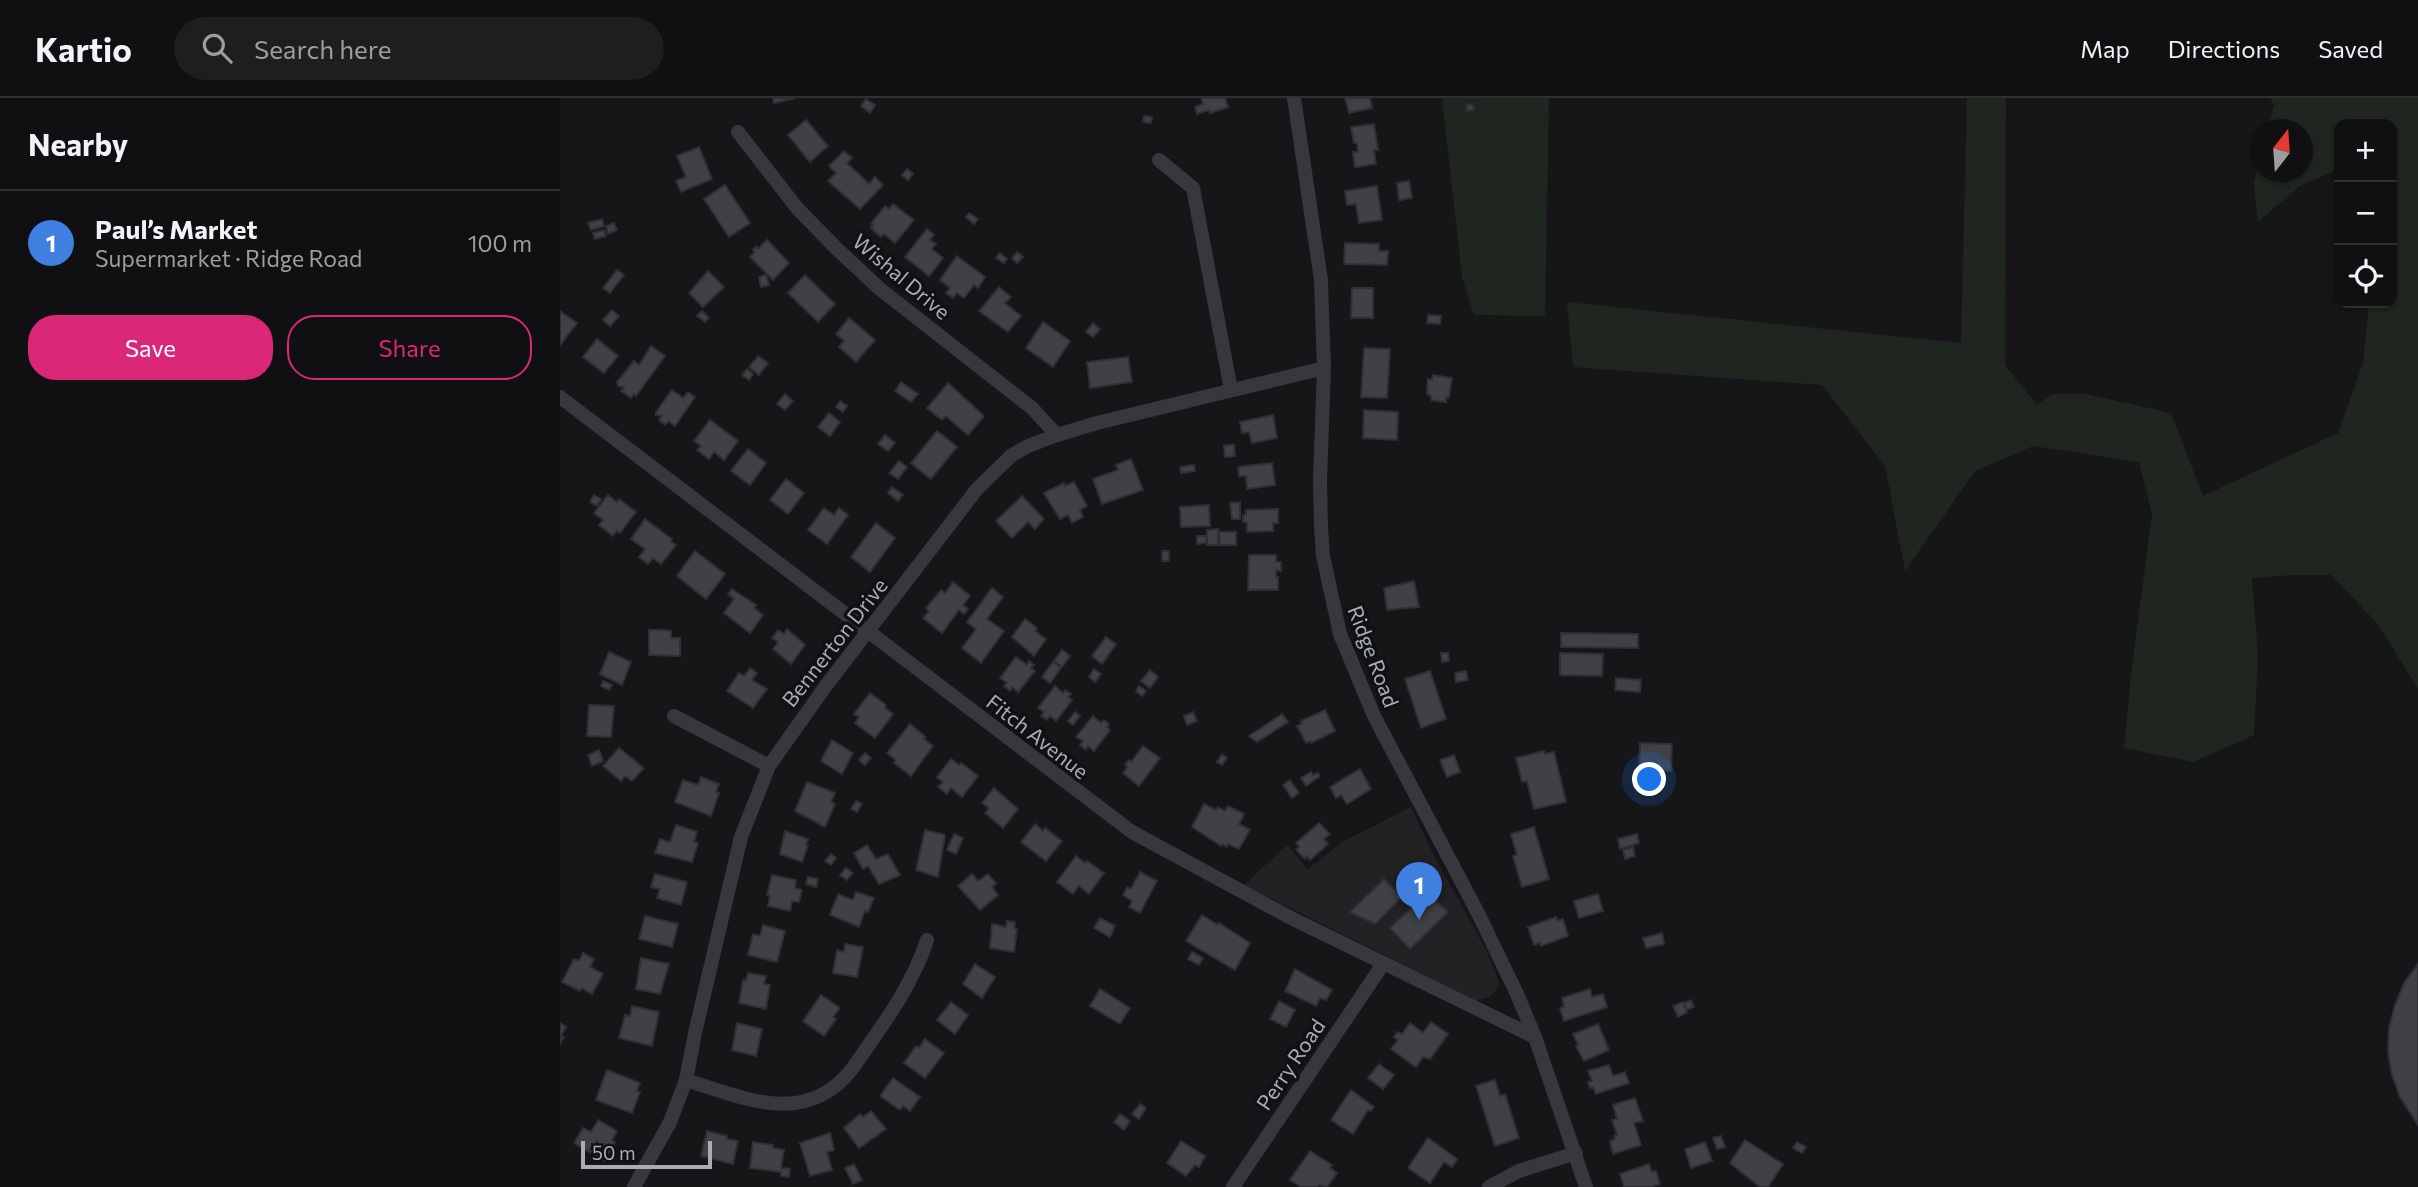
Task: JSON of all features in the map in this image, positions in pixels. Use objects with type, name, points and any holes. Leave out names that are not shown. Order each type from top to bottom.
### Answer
[{"type":"street","name":"Ridge Road","points":[[1294,98],[1321,280],[1324,368],[1321,536],[1329,589],[1340,634],[1374,716],[1478,914],[1535,1037],[1586,1187]]},
{"type":"street","name":"Wishal Drive","points":[[738,132],[797,208],[837,249],[880,289],[1032,408],[1057,435]]},
{"type":"street","points":[[1159,160],[1192,188],[1231,390]]},
{"type":"street","name":"Bennerton Drive","points":[[634,1187],[670,1122],[686,1080],[741,837],[769,766],[811,706],[977,489],[1012,454],[1057,435],[1324,368]]},
{"type":"street","name":"Fitch Avenue","points":[[560,397],[1132,832],[1291,918],[1535,1037]]},
{"type":"street","points":[[674,716],[769,766]]},
{"type":"street","points":[[686,1080],[753,1100],[785,1105],[812,1100],[830,1091],[847,1075],[905,993],[927,940]]},
{"type":"street","name":"Perry Road","points":[[1233,1187],[1383,964]]},
{"type":"street","points":[[1489,1187],[1519,1171],[1576,1153]]},
{"type":"shaded area","points":[[1442,98],[1549,98],[1545,316],[1474,315],[1462,277]]},
{"type":"shaded area","points":[[1967,98],[2006,98],[2005,365],[2037,405],[2052,394],[2086,394],[2171,413],[2203,496],[2338,433],[2363,363],[2368,308],[2397,308],[2397,119],[2334,119],[2334,171],[2313,180],[2313,119],[2270,119],[2274,105],[2270,98],[2418,98],[2418,689],[2378,624],[2331,575],[2252,578],[2258,656],[2254,735],[2193,762],[2124,748],[2152,514],[2139,462],[2033,446],[1975,471],[1905,571],[1885,466],[1822,385],[1573,367],[1567,302],[1961,343]]},
{"type":"shaded area","points":[[2309,182],[2300,186],[2258,222],[2254,183]]},
{"type":"shaded area","points":[[1411,807],[1432,852],[1485,948],[1499,982],[1496,991],[1489,997],[1476,1001],[1244,885],[1287,845],[1308,869],[1344,841]]},
{"type":"building","points":[[773,98],[795,98],[774,103]]},
{"type":"building","points":[[1201,98],[1225,98],[1228,107],[1197,114],[1195,107],[1203,104]]},
{"type":"building","points":[[1345,98],[1370,98],[1372,108],[1349,113]]},
{"type":"building","points":[[866,99],[875,105],[870,113],[861,106]]},
{"type":"building","points":[[1473,104],[1474,110],[1467,111],[1466,105]]},
{"type":"building","points":[[1144,116],[1152,117],[1151,123],[1143,122]]},
{"type":"building","points":[[806,120],[828,146],[810,162],[788,135]]},
{"type":"building","points":[[1374,124],[1378,150],[1374,150],[1376,164],[1355,167],[1353,152],[1358,152],[1351,127]]},
{"type":"building","points":[[699,147],[712,179],[681,192],[676,181],[686,177],[677,156]]},
{"type":"building","points":[[844,151],[852,158],[847,163],[869,184],[875,177],[883,185],[860,209],[828,181],[836,173],[829,166]]},
{"type":"building","points":[[907,169],[913,174],[908,180],[902,175]]},
{"type":"building","points":[[1409,181],[1412,198],[1399,200],[1397,183]]},
{"type":"building","points":[[725,185],[750,223],[729,237],[704,199]]},
{"type":"building","points":[[1377,186],[1382,220],[1359,223],[1356,204],[1347,205],[1345,191]]},
{"type":"building","points":[[893,204],[914,220],[895,243],[884,234],[881,237],[871,228],[871,224],[885,206],[889,209]]},
{"type":"building","points":[[969,213],[978,219],[974,224],[966,217]]},
{"type":"building","points":[[602,219],[604,226],[591,230],[588,223]]},
{"type":"building","points":[[614,223],[617,230],[608,234],[606,226]]},
{"type":"building","points":[[927,229],[934,235],[930,240],[936,244],[932,249],[943,258],[929,276],[905,257]]},
{"type":"building","points":[[604,230],[606,236],[595,239],[593,233]]},
{"type":"building","points":[[767,240],[789,263],[773,280],[750,257],[756,246],[758,249]]},
{"type":"building","points":[[1345,243],[1379,244],[1379,251],[1388,251],[1387,265],[1344,264]]},
{"type":"building","points":[[1017,252],[1023,257],[1017,263],[1012,258]]},
{"type":"building","points":[[1000,253],[1007,259],[1004,263],[996,258]]},
{"type":"building","points":[[957,256],[985,277],[978,288],[974,285],[964,298],[957,293],[953,298],[946,293],[950,288],[940,280]]},
{"type":"building","points":[[617,270],[624,275],[610,293],[603,288]]},
{"type":"building","points":[[708,271],[724,287],[703,307],[689,293]]},
{"type":"building","points":[[766,275],[769,285],[761,287],[759,277]]},
{"type":"building","points":[[805,275],[835,304],[818,322],[788,293]]},
{"type":"building","points":[[999,287],[1011,297],[1005,303],[1021,316],[1008,332],[979,311]]},
{"type":"building","points":[[1352,288],[1373,288],[1373,318],[1351,318]]},
{"type":"building","points":[[612,310],[619,316],[610,326],[603,320]]},
{"type":"building","points":[[560,311],[577,323],[560,345]]},
{"type":"building","points":[[702,311],[709,318],[705,322],[697,316]]},
{"type":"building","points":[[1428,315],[1441,316],[1440,324],[1427,323]]},
{"type":"building","points":[[849,318],[875,340],[856,362],[839,347],[844,341],[836,334]]},
{"type":"building","points":[[1043,322],[1070,341],[1053,367],[1026,348]]},
{"type":"building","points":[[1093,323],[1100,329],[1093,337],[1086,332]]},
{"type":"building","points":[[597,339],[618,356],[604,373],[583,357]]},
{"type":"building","points":[[651,346],[665,356],[636,396],[634,394],[631,398],[621,391],[624,387],[618,386],[617,382],[634,361],[639,365]]},
{"type":"building","points":[[1364,348],[1390,349],[1387,398],[1361,397]]},
{"type":"building","points":[[758,356],[768,363],[759,375],[749,367]]},
{"type":"building","points":[[1128,357],[1132,382],[1090,388],[1087,362]]},
{"type":"building","points":[[747,369],[753,374],[749,380],[742,375]]},
{"type":"building","points":[[1433,375],[1452,378],[1446,402],[1431,400],[1431,396],[1427,394],[1428,379],[1432,380]]},
{"type":"building","points":[[901,382],[918,394],[911,402],[895,391]]},
{"type":"building","points":[[948,383],[984,416],[968,435],[946,416],[942,420],[927,408]]},
{"type":"building","points":[[672,390],[683,398],[688,392],[695,397],[675,426],[669,421],[665,425],[659,420],[662,416],[656,415]]},
{"type":"building","points":[[785,394],[793,401],[785,410],[777,404]]},
{"type":"building","points":[[840,401],[847,406],[843,412],[836,407]]},
{"type":"building","points":[[1364,410],[1398,412],[1397,440],[1363,438]]},
{"type":"building","points":[[829,413],[840,422],[830,436],[818,427]]},
{"type":"building","points":[[1273,415],[1277,438],[1252,443],[1249,432],[1242,433],[1240,422]]},
{"type":"building","points":[[710,420],[738,441],[724,460],[714,452],[709,459],[697,450],[701,446],[694,441]]},
{"type":"building","points":[[937,431],[957,447],[931,479],[911,463]]},
{"type":"building","points":[[885,435],[895,443],[888,451],[878,444]]},
{"type":"building","points":[[1224,445],[1234,445],[1235,456],[1225,457]]},
{"type":"building","points":[[748,449],[766,463],[750,485],[731,471]]},
{"type":"building","points":[[1131,459],[1143,490],[1102,504],[1093,479],[1118,470],[1116,465]]},
{"type":"building","points":[[899,461],[907,467],[898,479],[889,473]]},
{"type":"building","points":[[1272,463],[1275,485],[1247,489],[1246,476],[1239,476],[1238,467]]},
{"type":"building","points":[[1194,465],[1195,471],[1181,473],[1180,467]]},
{"type":"building","points":[[786,479],[804,493],[788,514],[770,500]]},
{"type":"building","points":[[1074,482],[1087,506],[1080,510],[1083,517],[1072,523],[1068,515],[1060,519],[1044,493],[1064,483],[1065,486]]},
{"type":"building","points":[[892,487],[903,495],[898,501],[888,493]]},
{"type":"building","points":[[594,495],[601,499],[597,506],[590,502]]},
{"type":"building","points":[[608,495],[617,502],[619,499],[636,512],[620,533],[617,530],[613,536],[599,525],[603,520],[594,513]]},
{"type":"building","points":[[1022,496],[1044,519],[1035,529],[1028,522],[1012,538],[996,521]]},
{"type":"building","points":[[1240,502],[1240,519],[1232,519],[1230,503]]},
{"type":"building","points":[[1209,505],[1210,526],[1181,527],[1180,507]]},
{"type":"building","points":[[824,508],[834,515],[839,508],[848,515],[827,544],[808,530]]},
{"type":"building","points":[[1278,509],[1278,523],[1273,523],[1273,531],[1247,532],[1247,522],[1243,522],[1246,510]]},
{"type":"building","points":[[645,519],[676,545],[661,564],[653,558],[648,564],[639,557],[645,549],[631,539]]},
{"type":"building","points":[[876,523],[895,538],[870,572],[851,557]]},
{"type":"building","points":[[1218,529],[1218,545],[1207,545],[1207,530]]},
{"type":"building","points":[[1219,532],[1236,532],[1236,545],[1220,545]]},
{"type":"building","points":[[1197,536],[1206,536],[1206,543],[1197,544]]},
{"type":"building","points":[[695,551],[725,574],[706,599],[677,576]]},
{"type":"building","points":[[1162,551],[1169,551],[1169,561],[1162,561]]},
{"type":"building","points":[[1249,555],[1276,555],[1276,562],[1281,562],[1281,571],[1276,570],[1278,590],[1248,590]]},
{"type":"building","points":[[1414,581],[1419,607],[1387,610],[1384,588]]},
{"type":"building","points":[[953,582],[970,596],[963,605],[968,609],[964,614],[959,610],[942,633],[923,618],[929,611],[926,608],[941,590],[945,593]]},
{"type":"building","points":[[992,588],[1003,597],[987,619],[1004,631],[981,663],[962,648],[976,629],[967,622]]},
{"type":"building","points":[[732,589],[756,605],[754,608],[763,615],[750,633],[724,613],[734,599],[728,594]]},
{"type":"building","points":[[1025,619],[1046,639],[1034,656],[1012,637]]},
{"type":"building","points":[[787,629],[805,645],[791,664],[773,649],[778,642],[772,638],[778,630],[784,634]]},
{"type":"building","points":[[649,630],[671,631],[671,638],[680,638],[680,656],[649,655]]},
{"type":"building","points":[[1561,633],[1638,634],[1638,648],[1561,647]]},
{"type":"building","points":[[1106,637],[1116,644],[1102,664],[1092,656]]},
{"type":"building","points":[[1062,650],[1070,656],[1062,667],[1054,661]]},
{"type":"building","points":[[609,652],[631,662],[622,685],[600,674]]},
{"type":"building","points":[[1441,653],[1448,653],[1449,661],[1442,662]]},
{"type":"building","points":[[1560,653],[1603,654],[1602,676],[1560,675]]},
{"type":"building","points":[[1016,657],[1027,665],[1029,661],[1034,665],[1031,668],[1035,671],[1018,692],[1012,687],[1010,691],[1004,686],[1007,683],[1000,678]]},
{"type":"building","points":[[1053,662],[1061,668],[1050,683],[1042,677]]},
{"type":"building","points":[[750,668],[757,673],[752,680],[767,689],[753,708],[727,691],[739,673],[744,676]]},
{"type":"building","points":[[1094,669],[1101,674],[1095,682],[1089,677]]},
{"type":"building","points":[[1150,670],[1158,677],[1150,688],[1141,681]]},
{"type":"building","points":[[1430,671],[1446,719],[1421,728],[1405,679]]},
{"type":"building","points":[[1466,671],[1468,680],[1456,682],[1455,673]]},
{"type":"building","points":[[1616,678],[1641,680],[1640,692],[1615,690]]},
{"type":"building","points":[[603,681],[612,685],[609,690],[601,686]]},
{"type":"building","points":[[1055,686],[1063,693],[1065,690],[1071,694],[1068,697],[1072,700],[1056,721],[1050,716],[1047,720],[1041,716],[1044,712],[1038,708]]},
{"type":"building","points":[[1139,686],[1146,691],[1142,696],[1136,691]]},
{"type":"building","points":[[870,693],[893,714],[875,738],[855,723],[859,717],[854,714]]},
{"type":"building","points":[[589,705],[614,706],[611,737],[587,736]]},
{"type":"building","points":[[1325,710],[1335,731],[1306,743],[1297,726],[1301,721]]},
{"type":"building","points":[[1075,712],[1080,716],[1073,725],[1068,721]]},
{"type":"building","points":[[1193,712],[1197,721],[1187,725],[1184,716]]},
{"type":"building","points":[[1282,714],[1288,722],[1257,742],[1249,736]]},
{"type":"building","points":[[1093,716],[1101,723],[1104,720],[1109,724],[1107,727],[1110,730],[1094,751],[1088,746],[1086,750],[1080,745],[1083,741],[1076,737]]},
{"type":"building","points":[[910,724],[933,746],[911,776],[894,763],[896,760],[887,753]]},
{"type":"building","points":[[832,740],[853,753],[842,774],[821,761]]},
{"type":"building","points":[[1640,743],[1672,744],[1671,771],[1639,770]]},
{"type":"building","points":[[1143,746],[1160,758],[1139,786],[1123,773],[1127,767],[1125,765],[1129,760],[1131,762]]},
{"type":"building","points":[[619,748],[644,768],[632,781],[625,776],[621,781],[603,766]]},
{"type":"building","points":[[599,750],[603,761],[592,766],[588,755]]},
{"type":"building","points":[[1544,751],[1545,754],[1554,752],[1566,802],[1534,809],[1527,781],[1522,782],[1516,758]]},
{"type":"building","points":[[865,753],[871,758],[865,765],[859,760]]},
{"type":"building","points":[[1222,754],[1227,758],[1222,765],[1217,762]]},
{"type":"building","points":[[1454,755],[1460,772],[1447,777],[1440,760]]},
{"type":"building","points":[[951,759],[978,776],[962,797],[951,788],[947,794],[938,787],[943,782],[937,777]]},
{"type":"building","points":[[1360,769],[1371,789],[1347,804],[1341,795],[1336,798],[1330,787]]},
{"type":"building","points":[[1311,772],[1320,776],[1306,786],[1301,778]]},
{"type":"building","points":[[701,777],[719,784],[716,792],[719,793],[711,816],[675,802],[683,780],[698,785]]},
{"type":"building","points":[[1290,780],[1299,793],[1292,798],[1283,785]]},
{"type":"building","points":[[807,782],[835,793],[831,802],[835,804],[825,827],[795,811]]},
{"type":"building","points":[[994,788],[1018,809],[1003,828],[985,813],[989,808],[982,803]]},
{"type":"building","points":[[856,801],[862,804],[857,812],[851,809]]},
{"type":"building","points":[[1204,804],[1225,811],[1228,806],[1244,814],[1239,824],[1250,830],[1239,849],[1228,844],[1227,847],[1222,844],[1221,846],[1192,827]]},
{"type":"building","points":[[1319,823],[1330,834],[1324,839],[1328,844],[1310,860],[1307,856],[1305,859],[1296,850],[1299,847],[1296,843]]},
{"type":"building","points":[[1035,824],[1062,841],[1046,861],[1021,842]]},
{"type":"building","points":[[676,825],[697,832],[694,842],[698,843],[692,862],[655,853],[660,839],[670,842]]},
{"type":"building","points":[[1534,827],[1549,879],[1522,887],[1513,856],[1517,855],[1511,834]]},
{"type":"building","points":[[925,830],[945,835],[938,877],[916,870]]},
{"type":"building","points":[[785,831],[808,839],[802,862],[780,854]]},
{"type":"building","points":[[954,834],[963,838],[956,854],[947,850]]},
{"type":"building","points":[[1637,834],[1639,843],[1620,849],[1618,839]]},
{"type":"building","points":[[867,845],[876,859],[888,854],[900,875],[879,884],[868,866],[863,869],[854,853]]},
{"type":"building","points":[[1633,847],[1635,856],[1625,859],[1623,850]]},
{"type":"building","points":[[831,854],[836,858],[831,865],[825,861]]},
{"type":"building","points":[[1076,856],[1104,873],[1089,894],[1079,886],[1073,894],[1057,882]]},
{"type":"building","points":[[846,868],[853,873],[847,880],[840,875]]},
{"type":"building","points":[[1140,872],[1157,881],[1140,913],[1129,907],[1132,901],[1123,895],[1127,887],[1131,889]]},
{"type":"building","points":[[655,874],[687,882],[681,905],[657,898],[660,889],[651,887]]},
{"type":"building","points":[[972,874],[978,881],[988,874],[996,883],[992,887],[998,895],[980,910],[958,886]]},
{"type":"building","points":[[772,875],[796,880],[795,888],[802,890],[799,902],[792,901],[790,911],[768,906],[770,896],[767,895]]},
{"type":"building","points":[[808,877],[818,879],[816,887],[806,884]]},
{"type":"building","points":[[1384,879],[1402,897],[1375,924],[1350,912]]},
{"type":"building","points":[[1421,887],[1448,912],[1410,949],[1390,928],[1411,908],[1406,902]]},
{"type":"building","points":[[856,892],[874,898],[859,927],[830,915],[838,894],[853,900]]},
{"type":"building","points":[[1598,894],[1603,911],[1579,918],[1574,901]]},
{"type":"building","points":[[1202,915],[1250,943],[1235,970],[1186,941]]},
{"type":"building","points":[[645,916],[678,924],[672,947],[639,939]]},
{"type":"building","points":[[1556,917],[1557,921],[1563,919],[1568,936],[1541,946],[1540,943],[1534,945],[1528,927]]},
{"type":"building","points":[[1100,918],[1115,926],[1110,937],[1094,928]]},
{"type":"building","points":[[1007,921],[1015,922],[1014,928],[1017,929],[1014,952],[990,948],[992,924],[1006,927]]},
{"type":"building","points":[[763,925],[785,931],[777,962],[748,955],[753,934],[760,936]]},
{"type":"building","points":[[1662,933],[1664,944],[1646,948],[1643,938]]},
{"type":"building","points":[[845,944],[863,947],[857,977],[833,973],[837,950],[844,952]]},
{"type":"building","points":[[1192,952],[1203,958],[1199,965],[1188,959]]},
{"type":"building","points":[[583,953],[594,959],[590,967],[603,974],[592,994],[562,982],[574,959],[579,961]]},
{"type":"building","points":[[641,958],[669,964],[660,994],[636,989]]},
{"type":"building","points":[[975,964],[995,977],[982,998],[963,984]]},
{"type":"building","points":[[2418,964],[2418,1125],[2400,1097],[2388,1052],[2389,1028],[2395,1005],[2404,983]]},
{"type":"building","points":[[1295,969],[1332,990],[1326,1000],[1320,998],[1316,1006],[1285,991]]},
{"type":"building","points":[[748,973],[766,976],[764,984],[770,985],[766,1009],[739,1003],[743,980],[746,981]]},
{"type":"building","points":[[1100,989],[1130,1008],[1120,1024],[1090,1006]]},
{"type":"building","points":[[1590,989],[1592,997],[1603,994],[1607,1007],[1564,1021],[1560,1008],[1564,1007],[1562,998]]},
{"type":"building","points":[[821,995],[840,1008],[824,1036],[803,1021]]},
{"type":"building","points":[[1691,1000],[1694,1007],[1686,1010],[1684,1003]]},
{"type":"building","points":[[1279,1001],[1295,1010],[1286,1027],[1270,1019]]},
{"type":"building","points":[[951,1002],[968,1015],[955,1034],[937,1020]]},
{"type":"building","points":[[1683,1002],[1687,1012],[1678,1017],[1673,1006]]},
{"type":"building","points":[[632,1006],[659,1012],[652,1046],[619,1038],[625,1015],[630,1016]]},
{"type":"building","points":[[1431,1022],[1448,1034],[1430,1059],[1423,1057],[1416,1067],[1391,1049],[1398,1040],[1394,1037],[1397,1032],[1402,1034],[1410,1023],[1423,1033]]},
{"type":"building","points":[[560,1023],[566,1027],[560,1044]]},
{"type":"building","points":[[737,1023],[762,1029],[756,1056],[732,1050]]},
{"type":"building","points":[[1598,1024],[1609,1050],[1584,1061],[1573,1034]]},
{"type":"building","points":[[925,1039],[944,1053],[925,1078],[904,1063],[916,1046],[919,1048]]},
{"type":"building","points":[[1379,1064],[1394,1075],[1383,1089],[1368,1078]]},
{"type":"building","points":[[1609,1065],[1613,1076],[1625,1072],[1629,1083],[1596,1094],[1593,1087],[1590,1088],[1588,1082],[1592,1081],[1588,1071]]},
{"type":"building","points":[[607,1070],[640,1083],[637,1091],[640,1092],[632,1113],[596,1100]]},
{"type":"building","points":[[893,1078],[920,1097],[910,1111],[903,1106],[900,1110],[880,1096]]},
{"type":"building","points":[[1495,1080],[1500,1096],[1505,1094],[1519,1138],[1495,1146],[1476,1086]]},
{"type":"building","points":[[1351,1090],[1374,1107],[1371,1111],[1368,1110],[1353,1134],[1331,1120]]},
{"type":"building","points":[[1635,1098],[1643,1121],[1634,1123],[1641,1145],[1613,1154],[1610,1141],[1617,1135],[1612,1120],[1617,1119],[1613,1105]]},
{"type":"building","points":[[1140,1104],[1146,1108],[1139,1119],[1132,1114]]},
{"type":"building","points":[[871,1111],[886,1129],[859,1148],[844,1128],[860,1114],[863,1117]]},
{"type":"building","points":[[1120,1114],[1130,1121],[1124,1130],[1114,1122]]},
{"type":"building","points":[[598,1120],[617,1131],[612,1140],[615,1142],[604,1161],[574,1143],[583,1128],[591,1132]]},
{"type":"building","points":[[707,1131],[738,1141],[733,1164],[701,1156]]},
{"type":"building","points":[[830,1133],[834,1150],[827,1152],[832,1170],[810,1176],[800,1143]]},
{"type":"building","points":[[1721,1136],[1725,1147],[1717,1149],[1713,1138]]},
{"type":"building","points":[[1428,1138],[1457,1159],[1452,1167],[1444,1162],[1430,1183],[1408,1168]]},
{"type":"building","points":[[1745,1140],[1783,1164],[1768,1187],[1760,1187],[1730,1163]]},
{"type":"building","points":[[1181,1141],[1205,1156],[1199,1167],[1195,1165],[1186,1176],[1167,1163]]},
{"type":"building","points":[[753,1142],[784,1150],[781,1168],[790,1169],[789,1177],[781,1176],[781,1172],[750,1168]]},
{"type":"building","points":[[1705,1142],[1712,1161],[1691,1168],[1685,1149]]},
{"type":"building","points":[[1797,1142],[1806,1147],[1802,1153],[1793,1148]]},
{"type":"building","points":[[1310,1151],[1332,1165],[1330,1168],[1337,1173],[1327,1187],[1301,1187],[1290,1180]]},
{"type":"building","points":[[854,1164],[862,1180],[853,1184],[845,1168]]},
{"type":"building","points":[[1649,1164],[1652,1172],[1656,1171],[1660,1184],[1650,1187],[1624,1187],[1620,1174]]},
{"type":"place","name":"Paul’s Market","points":[[1419,920]]}]
